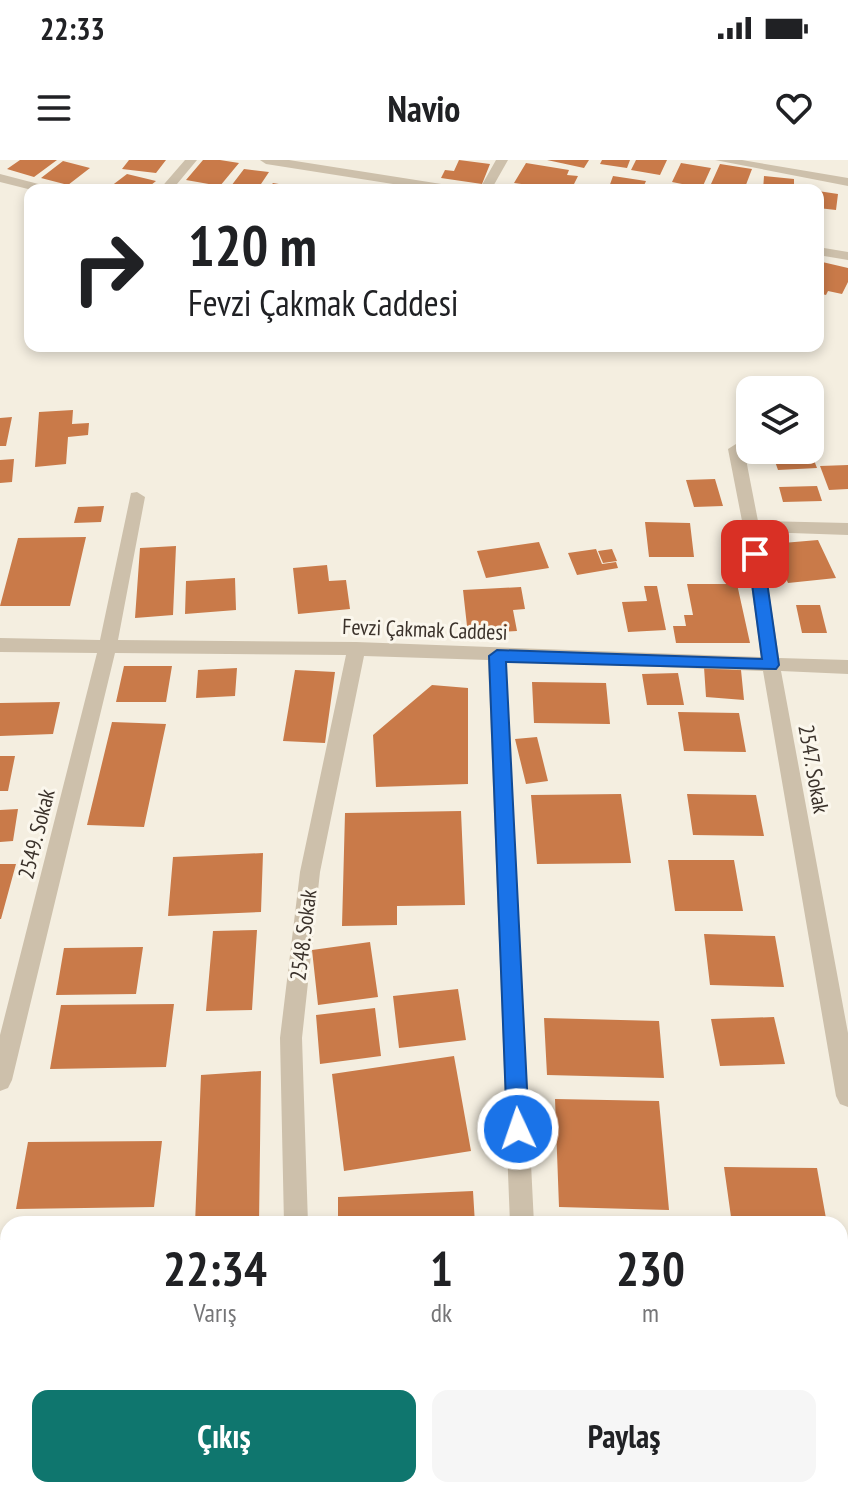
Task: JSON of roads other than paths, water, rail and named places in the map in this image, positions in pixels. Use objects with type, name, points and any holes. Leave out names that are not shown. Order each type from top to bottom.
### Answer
[{"type":"street","points":[[170,184],[191,160]]},
{"type":"street","points":[[266,160],[416,184]]},
{"type":"street","points":[[488,184],[502,160]]},
{"type":"street","points":[[721,160],[848,182]]},
{"type":"street","points":[[0,178],[24,184]]},
{"type":"street","points":[[824,251],[847,253]]},
{"type":"street","name":"2547. Sokak","points":[[739,464],[771,665],[848,1096]]},
{"type":"street","name":"2549. Sokak","points":[[0,1080],[108,646],[137,497]]},
{"type":"street","points":[[751,526],[848,529]]},
{"type":"street","name":"Fevzi Çakmak Caddesi","points":[[0,645],[356,649],[848,667]]},
{"type":"street","name":"2548. Sokak","points":[[296,1216],[291,1038],[310,872],[356,649]]},
{"type":"street","points":[[497,656],[522,1216]]}]
